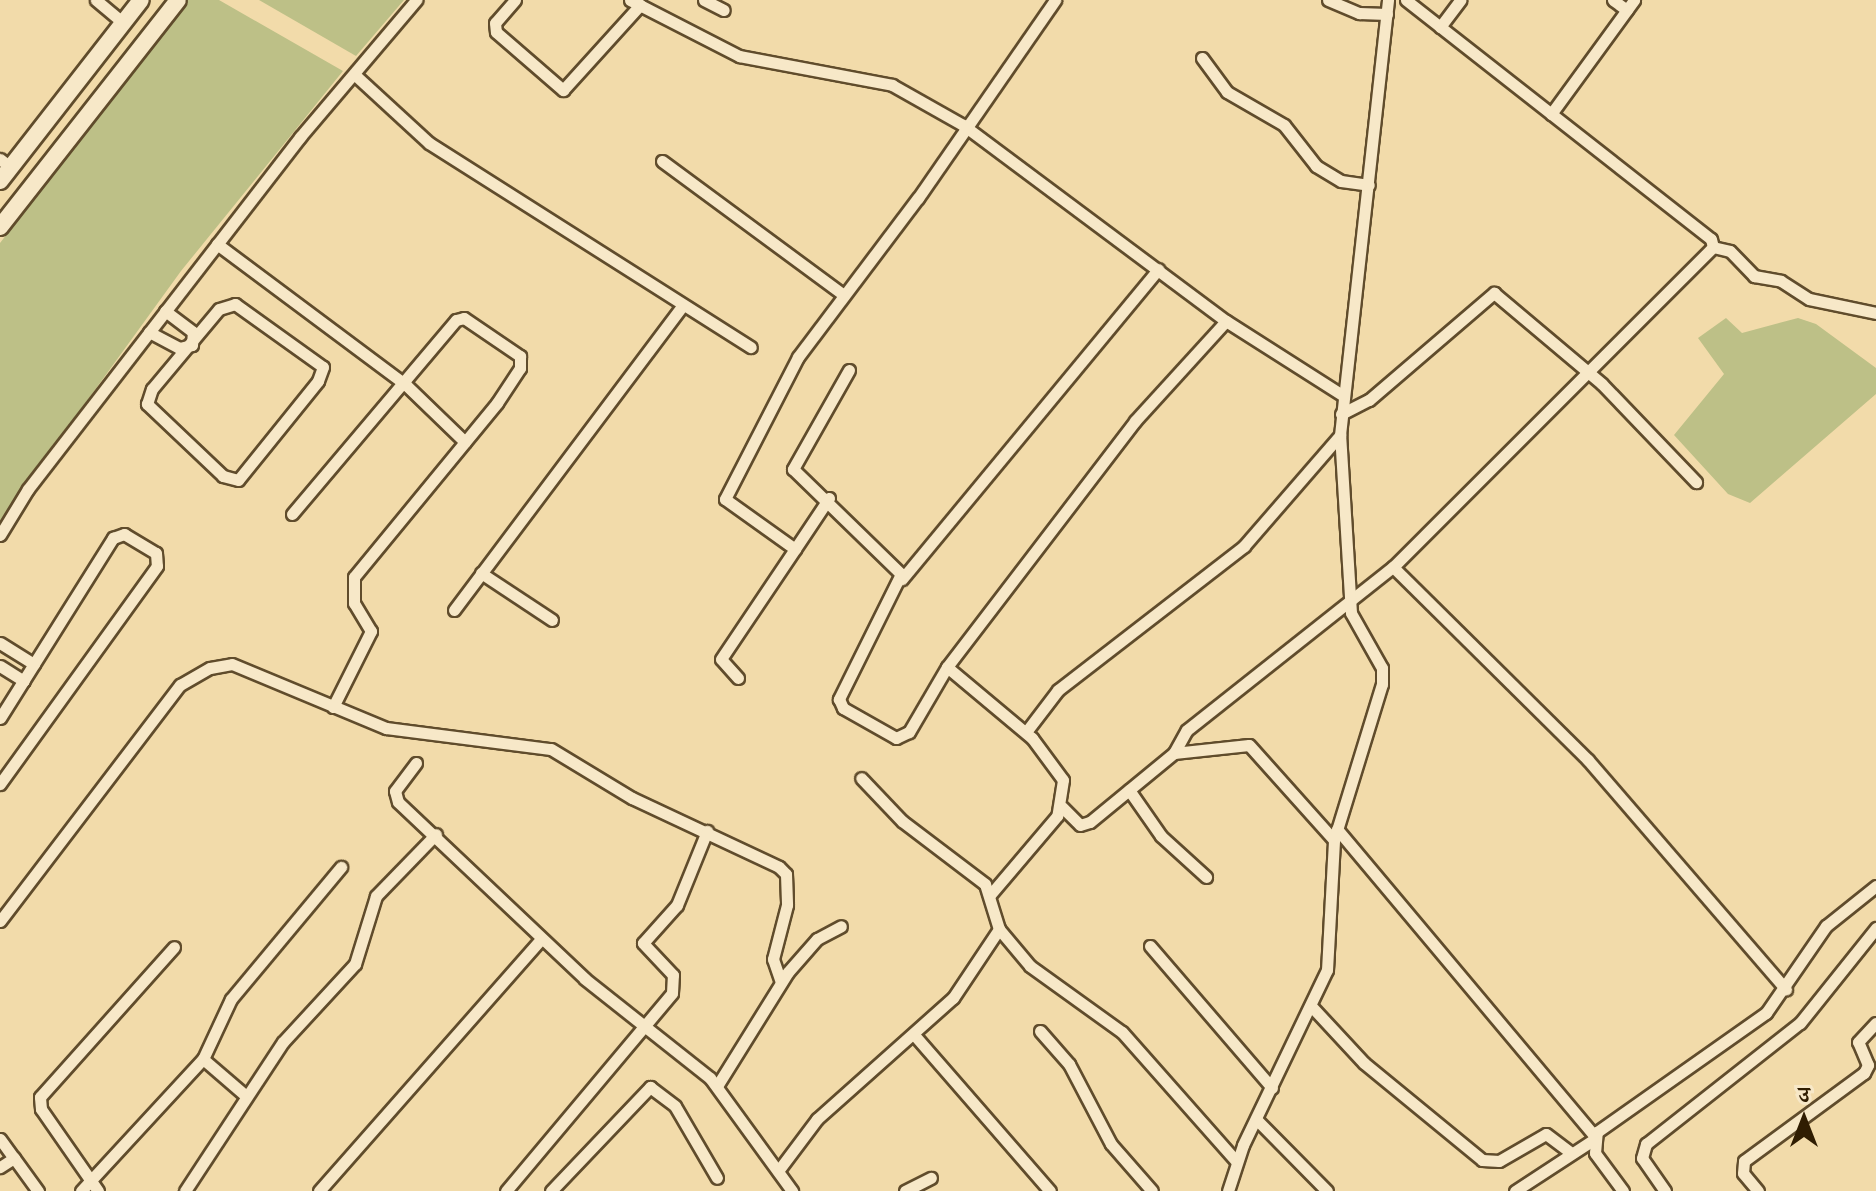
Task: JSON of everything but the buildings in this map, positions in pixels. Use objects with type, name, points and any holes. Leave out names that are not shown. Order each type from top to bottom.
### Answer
[{"type":"street","points":[[96,0],[123,23]]},
{"type":"street","points":[[3,169],[141,0]]},
{"type":"street","points":[[0,227],[178,0]]},
{"type":"street","points":[[0,535],[28,489],[217,244],[416,0]]},
{"type":"street","points":[[515,0],[495,23],[496,32],[563,90],[635,3],[739,56],[870,77],[963,125],[1226,321],[1342,395]]},
{"type":"street","points":[[704,0],[724,10]]},
{"type":"street","points":[[795,549],[725,499],[798,357],[918,198],[963,125],[1055,0]]},
{"type":"street","points":[[1328,0],[1359,13],[1387,14]]},
{"type":"street","points":[[1228,1191],[1236,1161],[1312,1007],[1329,962],[1336,834],[1383,676],[1350,602],[1340,435],[1388,0]]},
{"type":"street","points":[[1406,0],[1711,239],[1713,247]]},
{"type":"street","points":[[1440,27],[1460,0]]},
{"type":"street","points":[[1551,114],[1630,5],[1613,0]]},
{"type":"street","points":[[1202,58],[1227,92],[1284,125],[1316,166],[1341,181],[1369,185]]},
{"type":"street","points":[[355,75],[429,143],[751,347]]},
{"type":"street","points":[[662,161],[844,295]]},
{"type":"street","points":[[217,244],[406,385],[465,442]]},
{"type":"street","points":[[1713,247],[1730,251],[1754,276],[1781,281],[1809,299],[1876,313]]},
{"type":"street","points":[[1062,807],[1084,825],[1174,753],[1187,730],[1393,567],[1713,247]]},
{"type":"street","points":[[1158,269],[902,579],[840,704],[901,737],[947,667],[1135,421],[1226,321]]},
{"type":"street","points":[[1341,414],[1369,400],[1489,293],[1499,295],[1588,372],[1696,482]]},
{"type":"street","points":[[149,332],[179,348],[192,345],[219,309],[235,304],[323,367],[318,381],[238,480],[223,476],[149,409],[152,389],[192,345],[193,332],[165,311]]},
{"type":"street","points":[[454,610],[682,306]]},
{"type":"street","points":[[292,514],[406,385],[460,318],[516,352],[521,361],[514,380],[354,577],[354,603],[371,631],[333,707]]},
{"type":"street","points":[[849,370],[793,465],[829,498],[902,579]]},
{"type":"street","points":[[1026,732],[1058,690],[1244,546],[1340,435]]},
{"type":"street","points":[[738,678],[721,659],[829,498]]},
{"type":"street","points":[[0,718],[117,535],[156,553],[157,566],[0,784]]},
{"type":"street","points":[[1393,567],[1588,760],[1786,989]]},
{"type":"street","points":[[481,573],[552,620]]},
{"type":"street","points":[[0,643],[34,664]]},
{"type":"street","points":[[0,921],[194,675],[232,664],[247,666],[333,707],[393,730],[551,749],[632,798],[707,831],[786,874],[787,905],[773,959],[781,982]]},
{"type":"street","points":[[0,666],[24,681]]},
{"type":"street","points":[[947,667],[1026,732],[1063,780],[1062,807],[990,895]]},
{"type":"street","points":[[1174,753],[1249,745],[1336,834],[1593,1138],[1623,1191]]},
{"type":"street","points":[[416,763],[395,796],[541,939],[717,1086],[792,1191]]},
{"type":"street","points":[[861,778],[990,895],[999,929],[1030,966],[1122,1032],[1236,1161]]},
{"type":"street","points":[[1129,790],[1161,836],[1206,877]]},
{"type":"street","points":[[506,1191],[676,986],[644,939],[677,905],[707,831]]},
{"type":"street","points":[[185,1191],[283,1042],[355,964],[382,888],[436,834]]},
{"type":"street","points":[[81,1191],[95,1186],[203,1059],[231,999],[341,867]]},
{"type":"street","points":[[1515,1191],[1766,1013],[1786,989],[1826,926],[1876,886]]},
{"type":"street","points":[[717,1086],[781,982],[817,939],[841,926]]},
{"type":"street","points":[[1665,1191],[1642,1158],[1646,1144],[1800,1023],[1876,928]]},
{"type":"street","points":[[778,1171],[817,1119],[916,1037],[953,998],[999,929]]},
{"type":"street","points":[[319,1191],[541,939]]},
{"type":"street","points":[[1150,946],[1272,1088]]},
{"type":"street","points":[[95,1186],[41,1109],[40,1097],[174,947]]},
{"type":"street","points":[[1312,1007],[1364,1063],[1482,1160],[1499,1161],[1546,1134],[1571,1153]]},
{"type":"street","points":[[1758,1191],[1743,1173],[1744,1161],[1864,1073],[1868,1065],[1858,1042],[1876,1023]]},
{"type":"street","points":[[1040,1031],[1069,1064],[1111,1144],[1152,1191]]},
{"type":"street","points":[[916,1037],[1050,1191]]},
{"type":"street","points":[[203,1059],[246,1096]]},
{"type":"street","points":[[551,1191],[650,1087],[675,1106],[717,1178]]},
{"type":"street","points":[[1256,1119],[1327,1191]]},
{"type":"street","points":[[0,1139],[38,1191]]},
{"type":"street","points":[[0,1167],[14,1158]]},
{"type":"street","points":[[905,1191],[931,1178]]},
{"type":"green space","points":[[187,0],[219,0],[343,71],[181,271],[0,521],[0,243]]},
{"type":"green space","points":[[259,0],[404,0],[356,56]]},
{"type":"green space","points":[[1726,318],[1742,333],[1798,318],[1816,324],[1876,368],[1876,394],[1750,503],[1728,494],[1674,435],[1724,374],[1698,338]]}]
